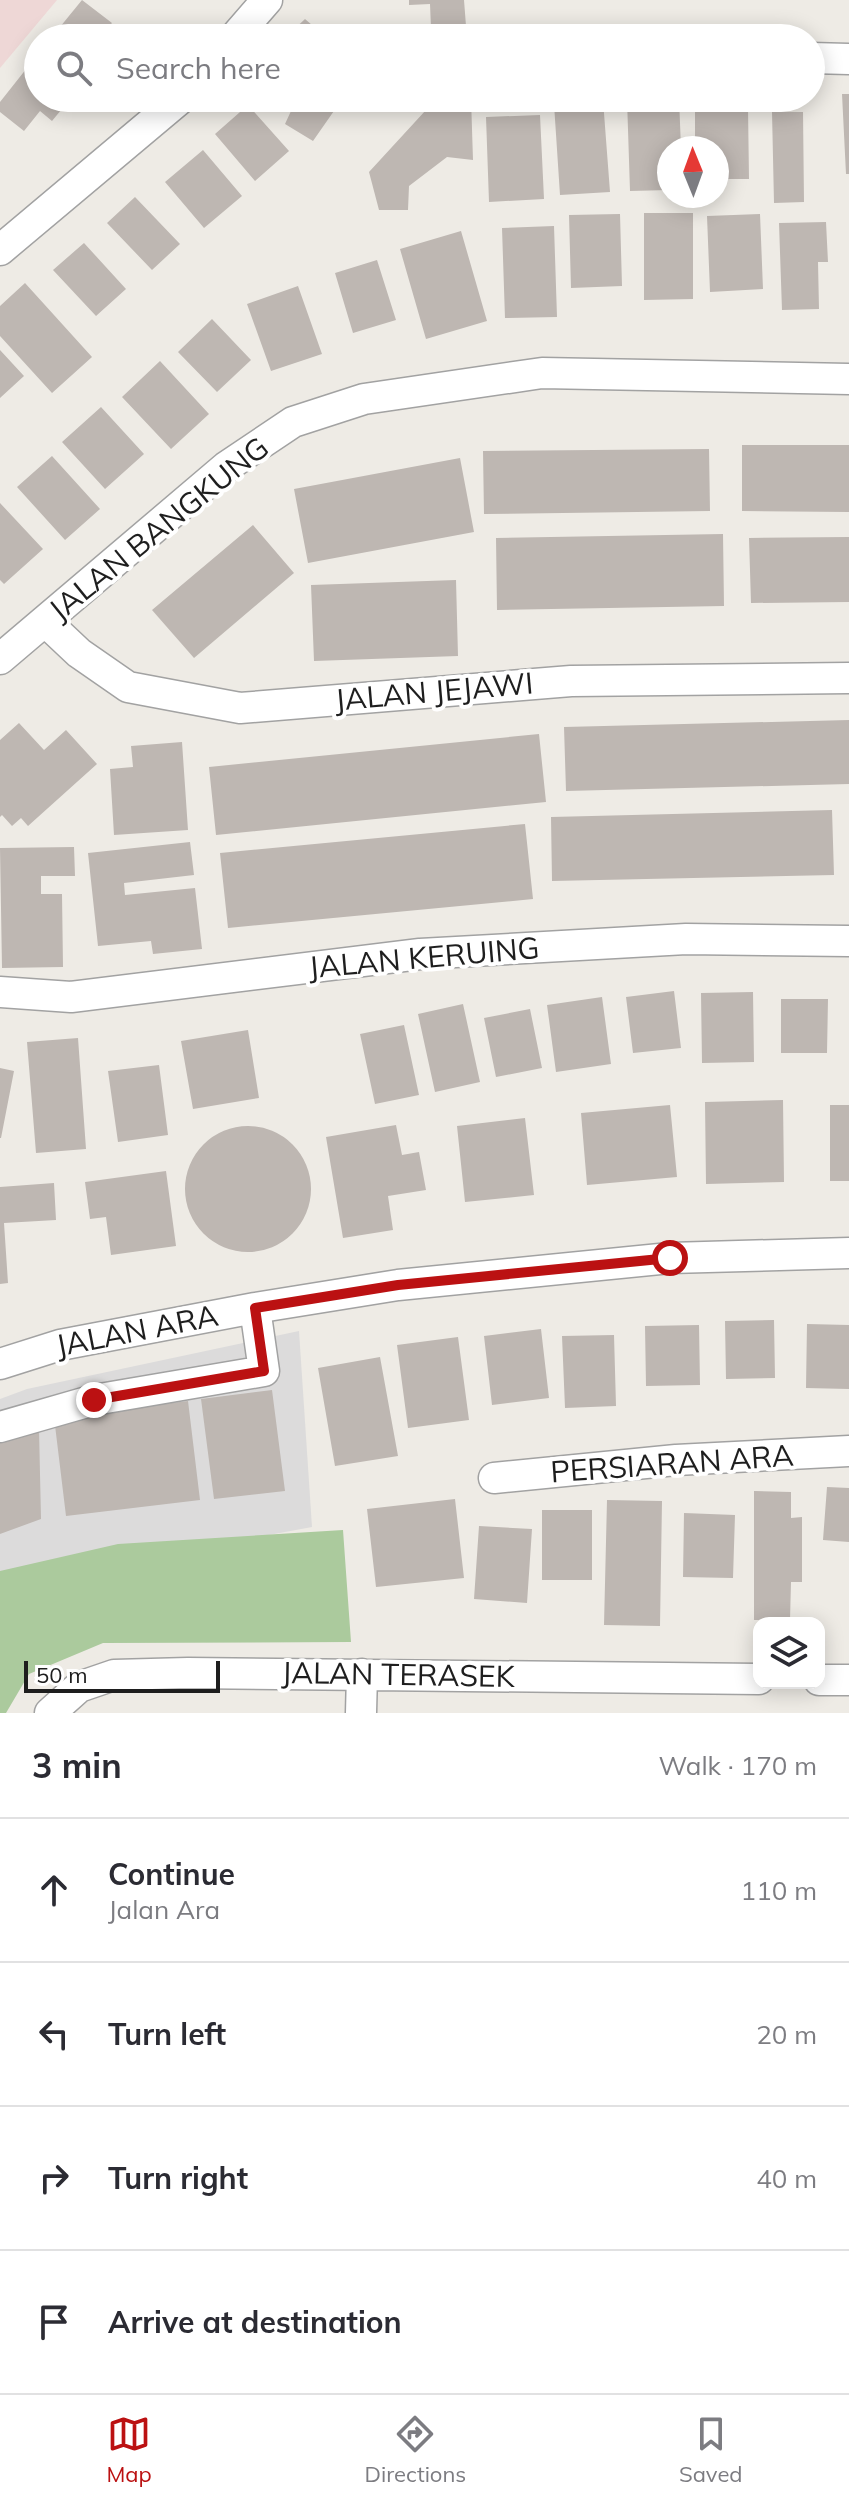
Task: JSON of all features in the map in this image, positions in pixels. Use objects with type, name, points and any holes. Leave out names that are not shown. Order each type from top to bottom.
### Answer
[{"type":"street","points":[[246,24],[267,0]]},
{"type":"street","points":[[825,58],[849,59]]},
{"type":"street","points":[[0,250],[164,112]]},
{"type":"street","name":"JALAN BANGKUNG","points":[[0,659],[226,467],[293,422],[364,399],[542,373],[849,379]]},
{"type":"street","name":"JALAN JEJAWI","points":[[45,621],[79,653],[128,687],[240,708],[571,681],[849,678]]},
{"type":"street","name":"JALAN KERUING","points":[[0,992],[71,997],[420,954],[686,939],[849,941]]},
{"type":"street","name":"JALAN ARA","points":[[0,1364],[60,1345],[398,1285],[670,1258],[849,1253]]},
{"type":"street","points":[[0,1427],[94,1400],[264,1371],[255,1308]]},
{"type":"street","name":"PERSIARAN ARA","points":[[494,1478],[676,1460],[849,1451]]},
{"type":"street","points":[[361,1713],[362,1674]]},
{"type":"street","name":"JALAN TERASEK","points":[[50,1713],[79,1687],[114,1675],[362,1674],[753,1679]]},
{"type":"street","points":[[825,1680],[849,1680]]},
{"type":"shaded area","points":[[0,0],[57,0],[37,24],[24,24],[24,39],[0,68]]},
{"type":"shaded area","points":[[299,1331],[312,1527],[0,1585],[0,1399],[27,1389]]},
{"type":"green space","points":[[343,1530],[351,1642],[103,1643],[29,1674],[6,1713],[0,1713],[0,1571],[118,1544]]},
{"type":"building","points":[[82,0],[112,23],[111,24],[62,24]]},
{"type":"building","points":[[409,0],[464,0],[466,24],[431,24],[430,4],[409,5]]},
{"type":"building","points":[[24,72],[24,112],[39,112],[24,131],[0,112],[0,102]]},
{"type":"building","points":[[842,94],[849,94],[849,174],[846,174]]},
{"type":"building","points":[[41,112],[59,112],[52,121]]},
{"type":"building","points":[[240,112],[254,112],[289,151],[255,181],[215,134]]},
{"type":"building","points":[[291,112],[333,112],[313,141],[285,124]]},
{"type":"building","points":[[424,112],[471,112],[473,160],[447,157],[409,186],[408,210],[379,210],[369,172]]},
{"type":"building","points":[[555,112],[604,112],[610,192],[560,195]]},
{"type":"building","points":[[627,112],[680,112],[681,136],[657,136],[657,190],[630,191]]},
{"type":"building","points":[[695,112],[748,112],[749,179],[729,179],[729,136],[695,136]]},
{"type":"building","points":[[772,112],[803,112],[804,202],[774,203]]},
{"type":"building","points":[[540,115],[544,199],[489,202],[486,117]]},
{"type":"building","points":[[203,150],[242,196],[204,228],[165,182]]},
{"type":"building","points":[[135,197],[180,244],[152,270],[107,223]]},
{"type":"building","points":[[644,213],[693,213],[693,299],[644,300]]},
{"type":"building","points":[[620,214],[622,286],[571,288],[569,215]]},
{"type":"building","points":[[760,214],[763,289],[710,292],[707,216]]},
{"type":"building","points":[[826,222],[828,262],[818,262],[819,309],[782,310],[779,223]]},
{"type":"building","points":[[554,226],[557,317],[505,318],[502,228]]},
{"type":"building","points":[[461,231],[487,321],[426,339],[400,249]]},
{"type":"building","points":[[84,243],[126,289],[96,316],[53,270]]},
{"type":"building","points":[[377,260],[396,320],[353,333],[335,273]]},
{"type":"building","points":[[25,283],[92,357],[52,393],[0,336],[0,306]]},
{"type":"building","points":[[298,286],[322,354],[271,371],[247,304]]},
{"type":"building","points":[[212,319],[251,360],[217,392],[178,352]]},
{"type":"building","points":[[0,350],[24,376],[0,398]]},
{"type":"building","points":[[160,361],[209,414],[171,449],[122,397]]},
{"type":"building","points":[[101,407],[144,454],[105,489],[62,442]]},
{"type":"building","points":[[742,445],[849,445],[849,512],[742,511]]},
{"type":"building","points":[[709,449],[710,511],[484,514],[483,451]]},
{"type":"building","points":[[52,456],[100,509],[65,540],[17,487]]},
{"type":"building","points":[[460,458],[474,532],[308,563],[294,489]]},
{"type":"building","points":[[0,503],[43,549],[4,584],[0,580]]},
{"type":"building","points":[[253,525],[294,573],[194,658],[152,610]]},
{"type":"building","points":[[723,534],[724,606],[497,610],[496,538]]},
{"type":"building","points":[[849,537],[849,602],[751,603],[749,538]]},
{"type":"building","points":[[456,580],[458,656],[314,661],[311,585]]},
{"type":"building","points":[[849,720],[849,784],[566,791],[564,727]]},
{"type":"building","points":[[19,723],[44,750],[66,730],[97,764],[28,826],[21,818],[12,826],[2,815],[0,817],[0,740]]},
{"type":"building","points":[[539,734],[546,802],[216,835],[209,767]]},
{"type":"building","points":[[182,742],[188,830],[114,835],[110,769],[133,767],[131,746]]},
{"type":"building","points":[[832,810],[834,875],[552,881],[551,817]]},
{"type":"building","points":[[525,824],[533,899],[228,928],[220,853]]},
{"type":"building","points":[[190,842],[194,875],[124,883],[125,895],[195,888],[202,949],[153,954],[151,941],[98,946],[88,853]]},
{"type":"building","points":[[74,847],[75,876],[41,876],[41,894],[62,894],[63,967],[2,968],[0,848]]},
{"type":"building","points":[[674,991],[681,1048],[633,1053],[626,997]]},
{"type":"building","points":[[753,992],[754,1062],[702,1063],[701,993]]},
{"type":"building","points":[[602,997],[611,1064],[556,1072],[547,1005]]},
{"type":"building","points":[[781,999],[828,999],[827,1053],[781,1053]]},
{"type":"building","points":[[463,1004],[480,1082],[435,1092],[418,1014]]},
{"type":"building","points":[[530,1009],[542,1068],[496,1077],[484,1018]]},
{"type":"building","points":[[404,1025],[419,1095],[375,1104],[360,1034]]},
{"type":"building","points":[[248,1030],[259,1098],[193,1109],[181,1041]]},
{"type":"building","points":[[78,1038],[86,1149],[36,1153],[27,1042]]},
{"type":"building","points":[[159,1065],[168,1135],[118,1142],[108,1071]]},
{"type":"building","points":[[0,1068],[14,1071],[1,1138],[0,1138]]},
{"type":"building","points":[[783,1100],[784,1182],[706,1184],[705,1102]]},
{"type":"building","points":[[670,1105],[677,1177],[587,1185],[581,1113]]},
{"type":"building","points":[[830,1105],[849,1105],[849,1181],[830,1181]]},
{"type":"building","points":[[525,1118],[534,1195],[465,1202],[457,1126]]},
{"type":"building","points":[[396,1125],[402,1155],[419,1152],[426,1190],[388,1196],[393,1230],[343,1238],[326,1137]]},
{"type":"building","points":[[248,1126],[272,1131],[293,1144],[306,1165],[311,1189],[306,1213],[293,1234],[272,1247],[248,1252],[224,1247],[203,1234],[190,1213],[185,1189],[190,1165],[203,1144],[224,1131]]},
{"type":"building","points":[[166,1171],[176,1246],[111,1255],[106,1217],[90,1219],[85,1182]]},
{"type":"building","points":[[54,1183],[56,1220],[4,1223],[8,1283],[0,1284],[0,1187]]},
{"type":"building","points":[[774,1320],[775,1378],[726,1379],[725,1321]]},
{"type":"building","points":[[807,1324],[849,1325],[849,1389],[806,1388]]},
{"type":"building","points":[[699,1325],[700,1385],[646,1386],[645,1326]]},
{"type":"building","points":[[541,1329],[549,1398],[492,1405],[484,1336]]},
{"type":"building","points":[[614,1335],[616,1406],[565,1408],[562,1336]]},
{"type":"building","points":[[458,1337],[469,1420],[408,1428],[397,1345]]},
{"type":"building","points":[[380,1357],[398,1456],[335,1466],[318,1368]]},
{"type":"building","points":[[272,1390],[285,1491],[214,1499],[201,1399]]},
{"type":"building","points":[[188,1401],[200,1500],[66,1516],[54,1417]]},
{"type":"building","points":[[39,1429],[41,1519],[0,1534],[0,1443]]},
{"type":"building","points":[[827,1487],[849,1488],[849,1542],[823,1540]]},
{"type":"building","points":[[754,1491],[791,1492],[791,1518],[802,1517],[802,1582],[791,1582],[790,1617],[754,1617]]},
{"type":"building","points":[[455,1499],[464,1578],[376,1587],[367,1509]]},
{"type":"building","points":[[607,1500],[662,1501],[660,1626],[604,1625]]},
{"type":"building","points":[[542,1510],[592,1510],[592,1580],[542,1580]]},
{"type":"building","points":[[684,1513],[735,1515],[733,1578],[683,1577]]},
{"type":"building","points":[[479,1526],[532,1529],[527,1603],[474,1599]]},
{"type":"route","points":[[94,1400],[264,1371],[255,1308],[398,1285],[670,1258]]}]
